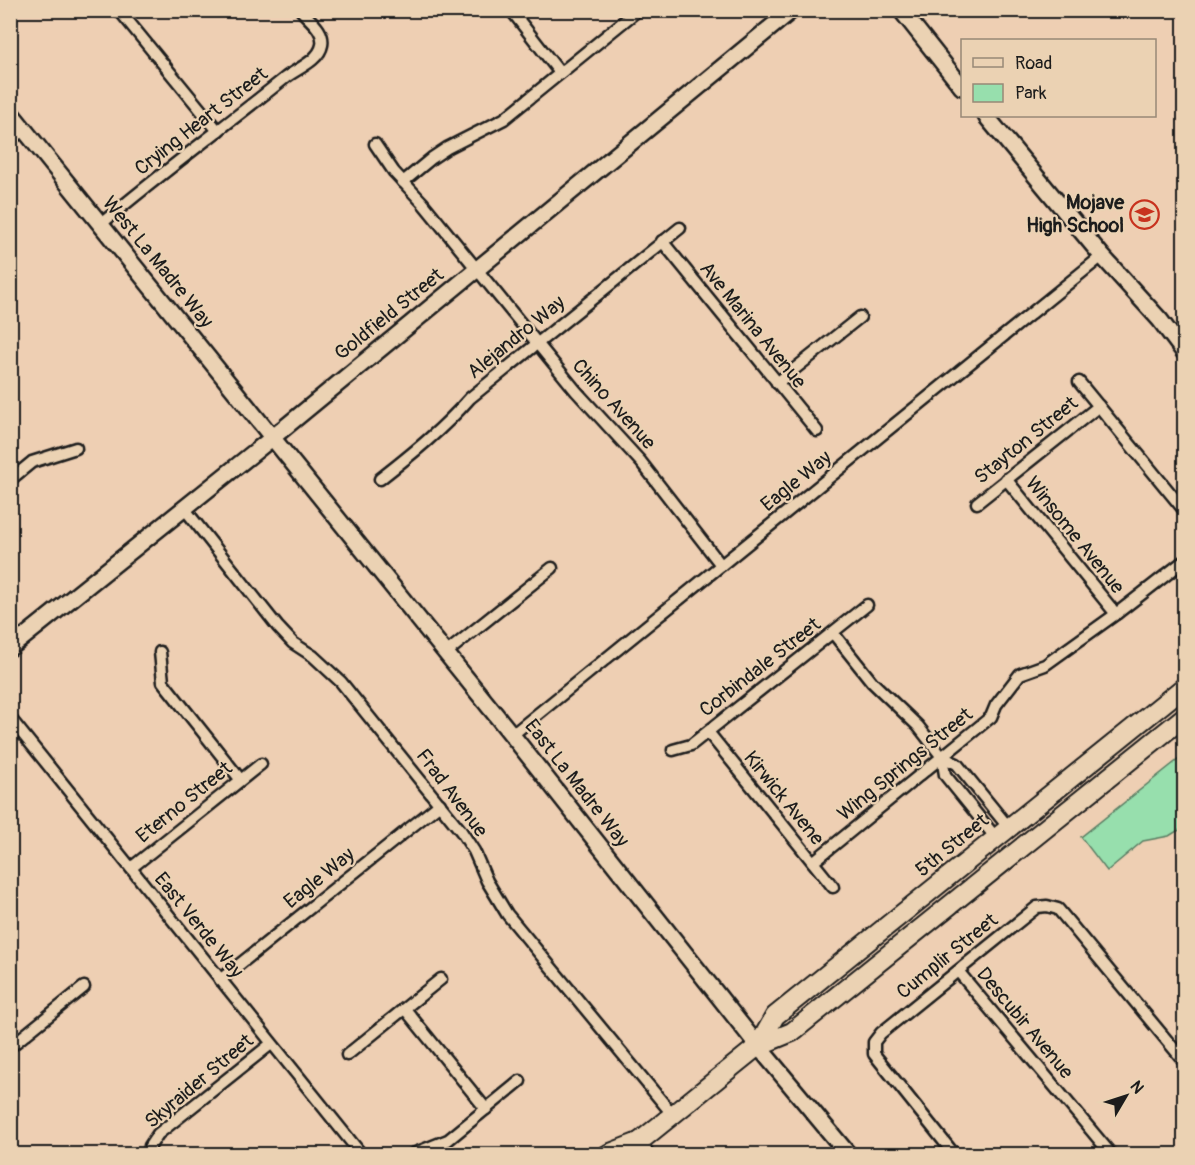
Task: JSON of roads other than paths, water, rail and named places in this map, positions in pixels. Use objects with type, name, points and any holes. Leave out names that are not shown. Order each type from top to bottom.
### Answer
[{"type":"main road","name":"5th Street","points":[[758,1046],[775,1016],[1185,687]]},
{"type":"main road","name":"5th Street","points":[[608,1155],[640,1150],[673,1114],[758,1046],[792,1032],[1185,717]]},
{"type":"street","points":[[119,10],[218,131]]},
{"type":"street","name":"Crying Heart Street","points":[[101,224],[146,186],[296,69],[315,57],[322,45],[322,38],[317,27],[301,10]]},
{"type":"street","points":[[511,10],[560,73]]},
{"type":"street","points":[[403,182],[447,148],[504,118],[638,10]]},
{"type":"street","name":"Goldfield Street","points":[[10,648],[272,438],[792,10]]},
{"type":"street","points":[[901,10],[961,85]]},
{"type":"street","name":"West La Madre Way","points":[[10,111],[272,438]]},
{"type":"street","points":[[987,117],[1185,352]]},
{"type":"street","points":[[10,140],[25,129]]},
{"type":"street","name":"Chino Avenue","points":[[375,144],[394,172],[477,269],[576,392],[641,462],[721,565]]},
{"type":"street","name":"Alejandro Way","points":[[380,479],[420,448],[470,398],[680,228]]},
{"type":"street","name":"Ave Marina Avenue","points":[[662,241],[817,431]]},
{"type":"street","name":"Eagle Way","points":[[512,735],[1102,255]]},
{"type":"street","points":[[777,383],[860,317]]},
{"type":"street","points":[[1079,382],[1185,510]]},
{"type":"street","name":"Stayton Street","points":[[977,503],[1099,406]]},
{"type":"street","name":"East La Madre Way","points":[[272,438],[512,735],[758,1046],[848,1155]]},
{"type":"street","points":[[10,480],[32,462],[76,448]]},
{"type":"street","name":"Winsome Avenue","points":[[1006,480],[1116,614]]},
{"type":"street","name":"Frad Avenue","points":[[184,508],[278,627],[293,643],[313,656],[341,682],[440,804],[474,851],[487,881],[507,914],[673,1114]]},
{"type":"street","name":"Wing Springs Street","points":[[813,862],[991,717],[996,705],[1020,674],[1045,665],[1185,561]]},
{"type":"street","points":[[446,653],[552,568]]},
{"type":"street","name":"Corbindale Street","points":[[672,750],[691,745],[867,605]]},
{"type":"street","points":[[833,633],[872,682],[918,726],[942,757],[957,764],[1003,833]]},
{"type":"street","points":[[160,652],[163,682],[240,779]]},
{"type":"street","name":"East Verde Way","points":[[10,717],[361,1155]]},
{"type":"street","name":"Kirwick Avene","points":[[708,732],[833,887]]},
{"type":"street","points":[[942,757],[945,775],[1003,833]]},
{"type":"street","name":"Eterno Street","points":[[131,868],[261,764]]},
{"type":"street","name":"Eagle Way","points":[[220,980],[440,804]]},
{"type":"street","name":"Cumplir Street","points":[[951,1151],[874,1054],[874,1042],[880,1033],[1037,907],[1047,906],[1058,909],[1185,1061]]},
{"type":"street","name":"Descubir Avenue","points":[[958,970],[1111,1155]]},
{"type":"street","points":[[347,1055],[441,979]]},
{"type":"street","points":[[10,1047],[84,987]]},
{"type":"street","points":[[405,1009],[486,1109]]},
{"type":"street","name":"Skyraider Street","points":[[149,1150],[158,1134],[272,1044]]},
{"type":"street","points":[[413,1155],[448,1140],[520,1082]]},
{"type":"street","points":[[938,1155],[951,1151]]},
{"type":"place","name":"Mojave High School","points":[[1145,214]]}]
